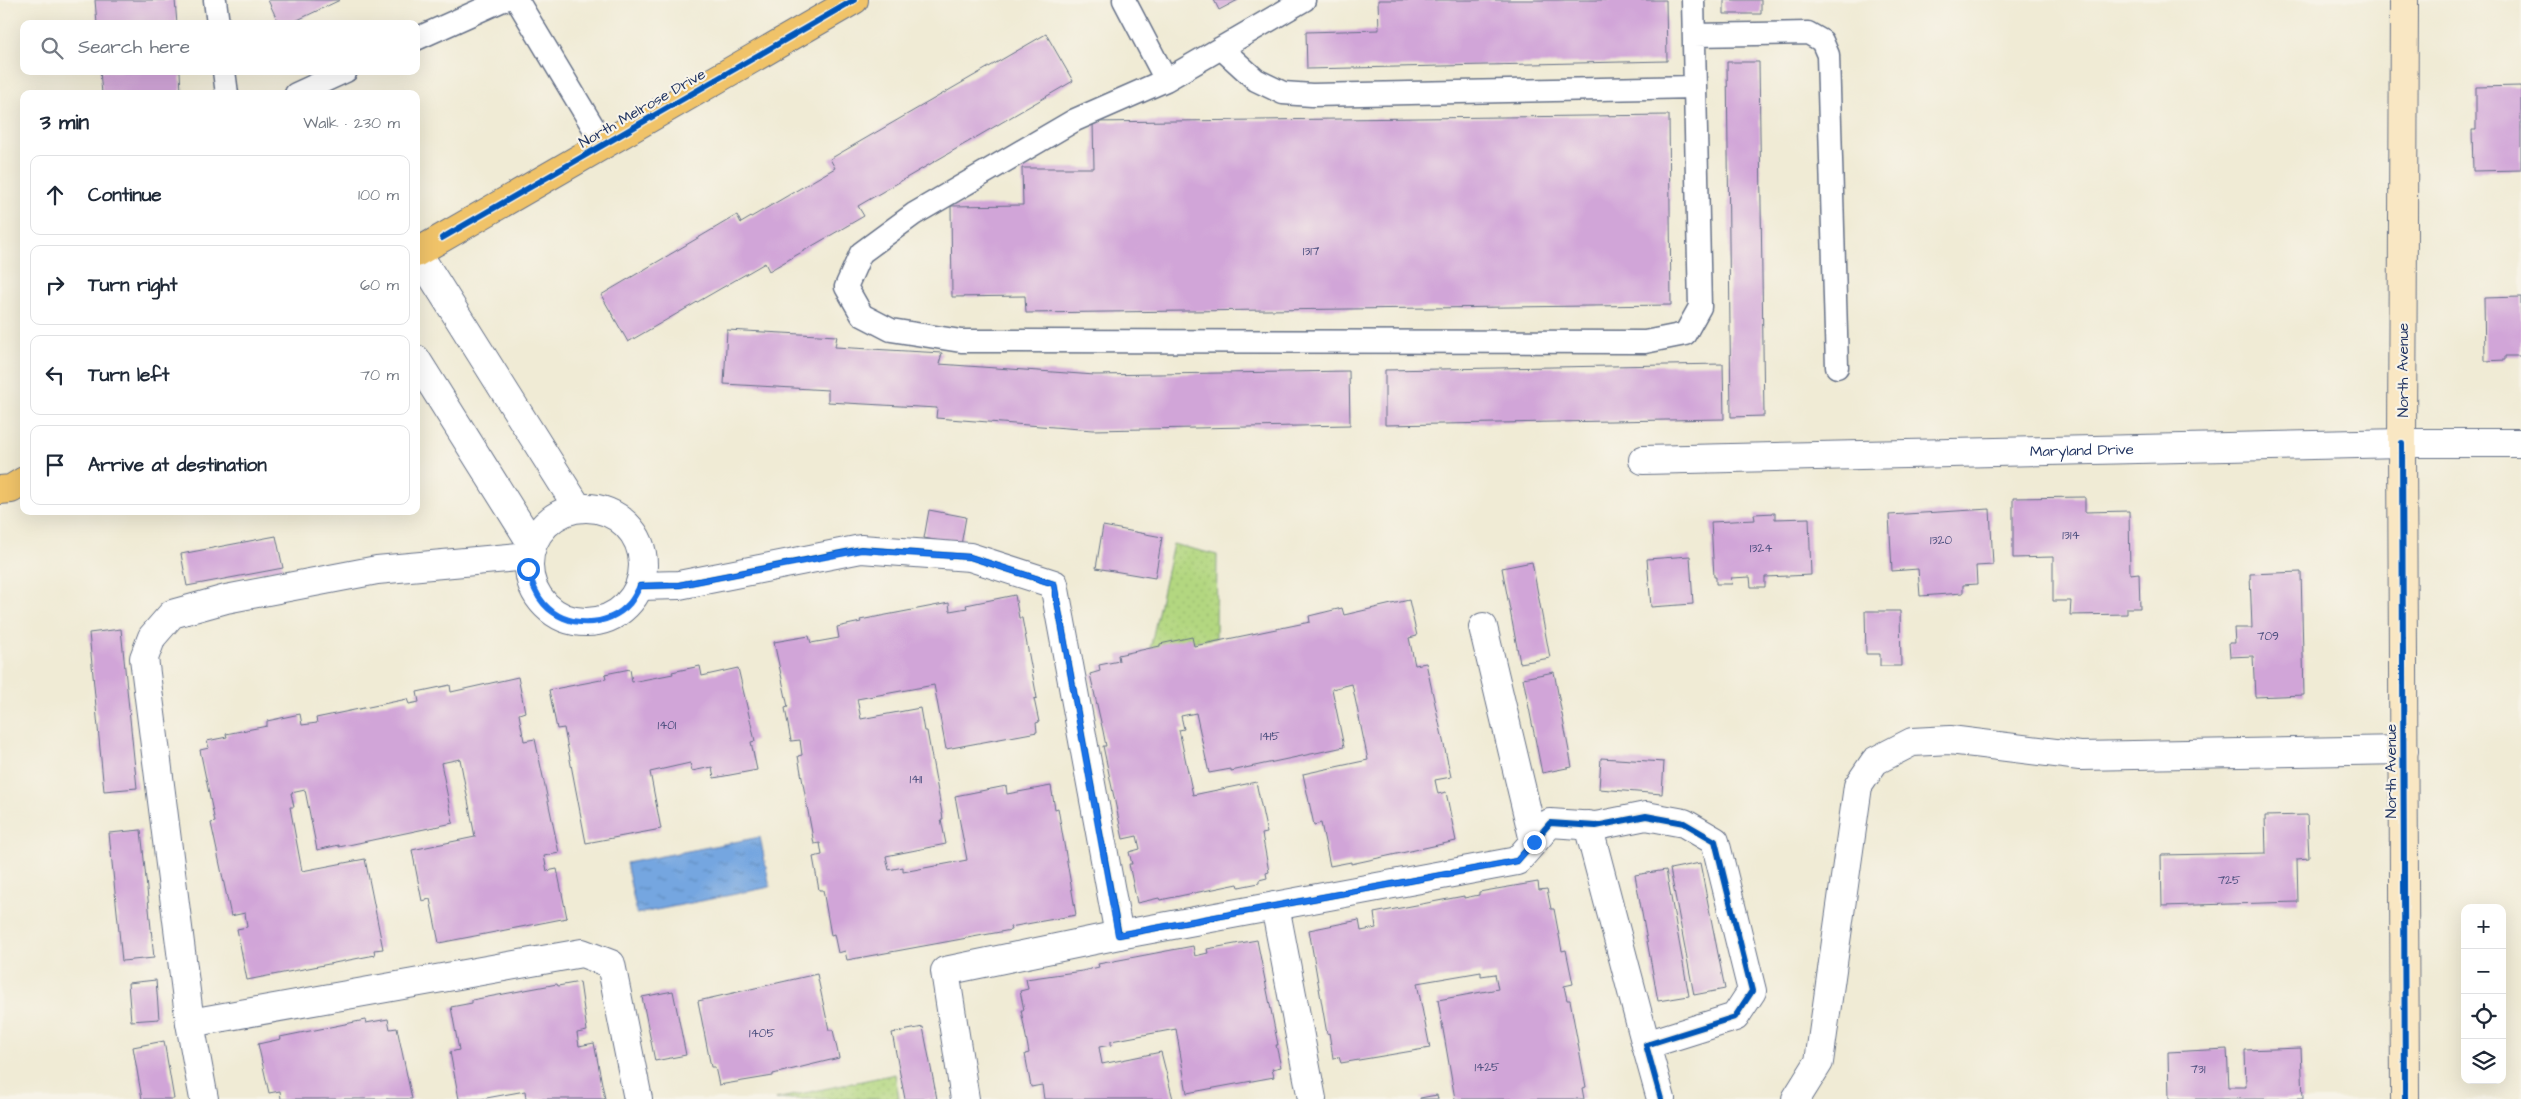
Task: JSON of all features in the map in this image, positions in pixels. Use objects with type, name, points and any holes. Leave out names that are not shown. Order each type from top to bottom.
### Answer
[{"type":"main road","name":"North Melrose Drive","points":[[420,251],[854,0]]},
{"type":"main road","name":"North Avenue","points":[[2404,0],[2402,443],[2405,1099]]},
{"type":"street","points":[[420,258],[578,508]]},
{"type":"street","points":[[420,366],[531,550]]},
{"type":"street","name":"Maryland Drive","points":[[1643,460],[2402,443],[2521,443]]},
{"type":"street","points":[[595,507],[611,512],[625,523],[636,536],[642,552],[644,570],[640,586],[630,603],[615,615],[596,622],[578,622],[559,616],[544,604],[533,588],[528,569],[531,550],[537,534],[548,522],[562,512],[578,508],[595,507]]},
{"type":"street","points":[[204,1099],[190,1022],[144,658],[152,637],[172,614],[226,599],[377,570],[531,550]]},
{"type":"street","points":[[640,586],[679,585],[861,550],[970,557],[1054,584],[1118,935]]},
{"type":"street","points":[[1483,627],[1534,842]]},
{"type":"street","points":[[1796,1099],[1819,1062],[1858,786],[1874,760],[1912,742],[1950,740],[2080,756],[2404,750]]},
{"type":"street","points":[[965,1099],[945,971],[1118,935],[1517,861],[1550,823],[1596,826],[1646,816],[1684,823],[1715,840],[1752,992],[1735,1017],[1646,1045]]},
{"type":"street","points":[[1588,825],[1661,1099]]},
{"type":"street","points":[[1274,906],[1312,1099]]},
{"type":"street","points":[[190,1022],[582,953],[611,964],[638,1099]]},
{"type":"lane","points":[[215,0],[218,20]]},
{"type":"lane","points":[[420,37],[503,0]]},
{"type":"lane","points":[[517,0],[604,145]]},
{"type":"lane","points":[[1124,0],[1166,80]]},
{"type":"lane","points":[[1304,0],[1166,80],[1075,120],[914,214],[861,253],[846,287],[862,315],[891,330],[961,341],[1645,342],[1685,334],[1700,307],[1693,0]]},
{"type":"lane","points":[[1694,35],[1808,33],[1822,41],[1828,56],[1837,367]]},
{"type":"lane","points":[[1221,48],[1256,80],[1283,93],[1322,95],[1695,87]]},
{"type":"lane","points":[[225,75],[226,90]]},
{"type":"lane","points":[[305,90],[337,75]]},
{"type":"green space","points":[[1173,544],[1217,555],[1216,638],[1150,649]]},
{"type":"green space","points":[[895,1074],[899,1099],[776,1099],[881,1077]]},
{"type":"water","points":[[760,837],[770,887],[637,914],[626,863]]},
{"type":"building","points":[[95,0],[175,0],[177,20],[97,20]]},
{"type":"building","points":[[268,0],[340,0],[298,20],[277,20]]},
{"type":"building","points":[[1214,0],[1238,0],[1219,10]]},
{"type":"building","points":[[1378,0],[1666,0],[1667,61],[1307,69],[1306,32],[1379,30]]},
{"type":"building","points":[[1724,0],[1761,0],[1761,14],[1724,14]]},
{"type":"building","points":[[1046,34],[1073,81],[858,206],[864,216],[769,271],[765,263],[628,342],[601,295],[737,215],[741,223],[835,168],[830,159]]},
{"type":"building","points":[[1727,62],[1759,62],[1764,416],[1731,417]]},
{"type":"building","points":[[100,75],[180,75],[181,90],[102,90]]},
{"type":"building","points":[[2521,86],[2521,170],[2473,171],[2472,130],[2476,130],[2476,87]]},
{"type":"building","points":[[1669,115],[1671,305],[1026,313],[1025,296],[952,297],[951,206],[1023,205],[1022,168],[1094,168],[1093,122]]},
{"type":"building","points":[[2521,297],[2521,356],[2505,356],[2505,360],[2485,361],[2484,298]]},
{"type":"building","points":[[727,330],[837,336],[835,347],[942,353],[939,364],[1095,375],[1349,371],[1350,425],[1093,430],[936,418],[937,408],[828,402],[828,390],[724,384]]},
{"type":"building","points":[[1723,364],[1724,419],[1385,425],[1385,370]]},
{"type":"building","points":[[2085,497],[2085,512],[2129,511],[2130,574],[2139,573],[2140,608],[2127,608],[2127,614],[2070,615],[2071,601],[2053,601],[2053,557],[2013,558],[2013,498]]},
{"type":"building","points":[[1990,509],[1993,565],[1976,566],[1977,584],[1963,585],[1963,593],[1920,596],[1918,569],[1892,571],[1889,515]]},
{"type":"building","points":[[929,510],[966,517],[961,545],[924,538]]},
{"type":"building","points":[[1775,513],[1775,519],[1809,518],[1811,575],[1765,577],[1765,587],[1751,587],[1750,577],[1731,578],[1732,584],[1716,584],[1711,522],[1755,520],[1754,514]]},
{"type":"building","points":[[1103,526],[1162,537],[1155,578],[1096,568]]},
{"type":"building","points":[[276,536],[283,568],[187,586],[181,554]]},
{"type":"building","points":[[1690,556],[1693,604],[1651,607],[1647,559]]},
{"type":"building","points":[[1532,562],[1550,658],[1520,663],[1502,568]]},
{"type":"building","points":[[2301,572],[2304,695],[2255,697],[2253,656],[2230,657],[2229,643],[2235,643],[2234,628],[2252,628],[2250,574]]},
{"type":"building","points":[[1015,595],[1019,618],[1022,618],[1037,698],[1034,699],[1039,722],[1036,723],[1037,732],[946,749],[934,685],[857,699],[861,719],[920,708],[924,731],[927,731],[946,844],[886,856],[889,870],[903,867],[903,872],[967,860],[955,796],[1006,786],[1007,794],[1051,786],[1055,809],[1058,808],[1076,915],[1010,927],[1011,930],[847,960],[845,951],[838,953],[834,934],[831,935],[823,890],[819,890],[813,857],[822,855],[820,843],[814,844],[798,756],[802,755],[800,740],[791,741],[785,708],[788,707],[774,642],[809,636],[811,643],[839,638],[837,627],[861,622],[860,620],[949,603],[950,611],[967,608],[966,605]]},
{"type":"building","points":[[1409,600],[1417,636],[1409,638],[1415,665],[1426,663],[1451,777],[1435,780],[1438,794],[1446,792],[1456,841],[1351,864],[1351,862],[1330,866],[1321,823],[1314,825],[1303,774],[1368,760],[1352,684],[1332,689],[1344,747],[1231,771],[1231,769],[1209,773],[1196,713],[1181,716],[1184,729],[1179,730],[1193,795],[1256,782],[1267,833],[1262,834],[1269,872],[1266,873],[1267,878],[1259,880],[1259,883],[1239,887],[1238,884],[1137,903],[1129,864],[1132,864],[1129,852],[1140,849],[1137,836],[1123,839],[1103,746],[1106,746],[1103,731],[1090,674],[1100,671],[1099,665],[1119,661],[1118,655],[1160,646],[1160,644],[1192,637],[1194,646],[1310,622],[1309,616],[1342,608],[1344,615]]},
{"type":"building","points":[[1865,611],[1900,611],[1901,666],[1880,666],[1880,654],[1866,654]]},
{"type":"building","points":[[121,629],[137,788],[104,791],[89,633]]},
{"type":"building","points":[[700,666],[702,676],[738,668],[755,741],[751,742],[757,770],[714,778],[712,767],[692,771],[690,763],[650,772],[661,829],[586,843],[564,728],[557,729],[549,690],[606,679],[605,674],[630,669],[632,682],[673,674],[672,672]]},
{"type":"building","points":[[1554,672],[1572,767],[1542,773],[1523,678]]},
{"type":"building","points":[[518,677],[525,712],[519,714],[524,741],[535,739],[559,853],[544,856],[547,871],[557,869],[567,918],[439,943],[430,899],[422,901],[412,850],[475,837],[460,759],[441,763],[453,823],[339,847],[339,845],[317,850],[305,790],[291,793],[294,807],[290,807],[302,871],[365,859],[383,949],[374,950],[375,955],[247,980],[237,929],[247,927],[245,913],[231,916],[211,823],[215,822],[200,750],[209,748],[207,741],[227,737],[226,734],[267,726],[267,721],[300,714],[302,725],[317,723],[316,718],[407,699],[409,704],[419,702],[417,692],[450,685],[451,692]]},
{"type":"building","points":[[1601,758],[1664,762],[1662,794],[1599,789]]},
{"type":"building","points":[[2307,815],[2309,858],[2297,859],[2298,902],[2162,906],[2161,855],[2266,853],[2265,816]]},
{"type":"building","points":[[141,830],[154,958],[122,961],[109,833]]},
{"type":"building","points":[[1700,863],[1725,989],[1694,995],[1670,869]]},
{"type":"building","points":[[1666,870],[1689,996],[1658,1001],[1635,875]]},
{"type":"building","points":[[1538,882],[1539,890],[1547,889],[1551,909],[1554,909],[1562,951],[1566,950],[1573,984],[1564,986],[1567,1000],[1570,1000],[1586,1087],[1582,1088],[1584,1099],[1455,1099],[1438,1000],[1498,989],[1495,974],[1481,976],[1481,972],[1417,983],[1430,1048],[1341,1063],[1339,1057],[1333,1058],[1309,930],[1359,920],[1361,931],[1376,928],[1374,913],[1464,896],[1464,898],[1479,895],[1479,892]]},
{"type":"building","points":[[1257,940],[1281,1067],[1272,1069],[1274,1077],[1187,1093],[1176,1029],[1111,1041],[1111,1045],[1099,1047],[1102,1064],[1161,1052],[1173,1099],[1044,1099],[1042,1085],[1031,1087],[1025,1054],[1029,1053],[1021,1010],[1024,1010],[1020,991],[1028,989],[1026,979],[1082,971],[1099,967],[1098,964],[1193,946],[1195,956],[1208,953],[1207,949]]},
{"type":"building","points":[[817,974],[829,1030],[833,1030],[839,1058],[773,1074],[773,1076],[719,1085],[715,1067],[711,1067],[698,1001]]},
{"type":"building","points":[[156,980],[159,1019],[131,1021],[128,983]]},
{"type":"building","points":[[580,982],[587,1031],[577,1033],[579,1046],[594,1043],[605,1099],[526,1099],[525,1091],[481,1099],[459,1099],[450,1052],[459,1050],[451,1007],[472,1003],[472,1000],[557,984],[558,986]]},
{"type":"building","points":[[673,991],[686,1055],[655,1061],[642,997]]},
{"type":"building","points":[[388,1019],[390,1029],[397,1028],[412,1099],[281,1099],[280,1091],[269,1093],[258,1044],[281,1039],[280,1037],[365,1020],[366,1023]]},
{"type":"building","points":[[923,1027],[937,1099],[905,1099],[892,1033]]},
{"type":"building","points":[[164,1041],[174,1099],[142,1099],[133,1047]]},
{"type":"building","points":[[2301,1048],[2303,1099],[2169,1099],[2168,1052],[2227,1049],[2229,1087],[2246,1087],[2245,1050]]},
{"type":"building","points":[[1437,1095],[1438,1099],[1420,1099],[1420,1098]]},
{"type":"cycle path","points":[[442,238],[854,0]]},
{"type":"cycle path","points":[[2402,443],[2405,1099]]},
{"type":"cycle path","points":[[640,586],[679,585],[861,549],[970,557],[1054,584],[1119,935],[1517,861],[1550,823],[1596,826],[1646,816],[1684,823],[1715,841],[1752,991],[1735,1017],[1646,1045],[1661,1099]]},
{"type":"route","points":[[528,569],[533,588],[544,604],[559,616],[578,622],[596,622],[615,615],[630,603],[640,586],[679,585],[861,550],[970,557],[1054,584],[1118,935],[1517,861],[1534,842]]}]
